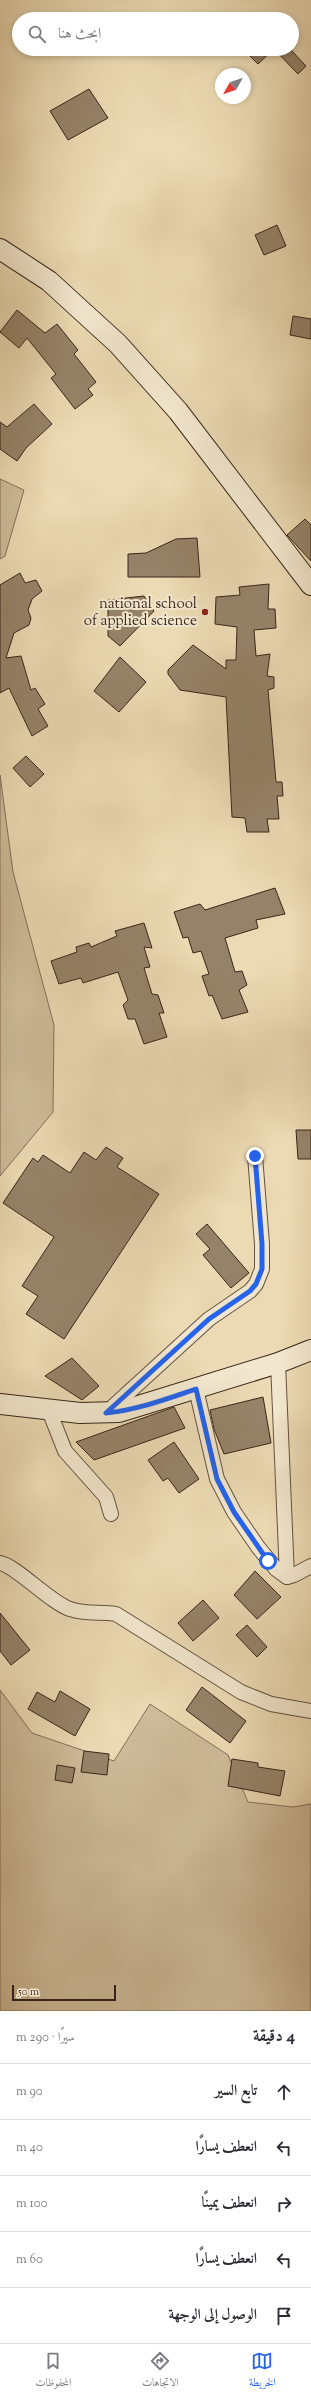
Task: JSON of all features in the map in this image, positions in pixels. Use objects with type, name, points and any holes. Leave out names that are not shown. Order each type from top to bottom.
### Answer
[{"type":"street","points":[[0,249],[49,281],[118,344],[178,411],[308,578]]},
{"type":"street","points":[[106,1413],[209,1319],[250,1291],[256,1284],[262,1269],[262,1244],[255,1156]]},
{"type":"street","points":[[0,1404],[48,1408],[80,1413],[106,1413],[148,1404],[278,1363],[311,1350]]},
{"type":"street","points":[[278,1363],[288,1576]]},
{"type":"street","points":[[196,1389],[217,1479],[234,1512],[258,1547],[276,1569],[288,1576],[294,1575],[311,1566]]},
{"type":"street","points":[[48,1408],[65,1452],[106,1497],[111,1514]]},
{"type":"street","points":[[0,1563],[69,1609],[94,1614],[116,1614],[241,1692],[271,1704],[311,1711]]},
{"type":"shaded area","points":[[0,479],[24,490],[5,556],[0,559]]},
{"type":"shaded area","points":[[0,775],[13,872],[54,1025],[53,1112],[0,1176]]},
{"type":"shaded area","points":[[0,1690],[32,1733],[114,1761],[150,1704],[228,1755],[248,1802],[293,1807],[311,1804],[311,2011],[0,2011]]},
{"type":"building","points":[[250,56],[267,56],[258,64]]},
{"type":"building","points":[[281,56],[297,56],[306,66],[298,74]]},
{"type":"building","points":[[89,89],[108,118],[68,140],[50,111]]},
{"type":"building","points":[[277,225],[286,246],[264,255],[255,235]]},
{"type":"building","points":[[17,310],[45,333],[57,324],[78,350],[74,354],[96,382],[88,389],[93,395],[75,409],[51,378],[56,374],[27,338],[19,348],[0,332]]},
{"type":"building","points":[[293,316],[311,319],[311,339],[290,335]]},
{"type":"building","points":[[34,404],[52,424],[26,448],[17,461],[0,449],[0,422],[7,427]]},
{"type":"building","points":[[305,519],[311,525],[311,561],[287,535]]},
{"type":"building","points":[[197,538],[200,577],[128,577],[128,554],[146,553],[176,539]]},
{"type":"building","points":[[20,573],[25,583],[36,580],[42,591],[32,599],[28,610],[31,618],[29,625],[14,633],[6,658],[21,656],[31,690],[35,688],[45,704],[38,709],[48,726],[32,736],[9,688],[0,693],[0,585]]},
{"type":"building","points":[[269,584],[268,609],[275,609],[276,628],[254,630],[256,656],[270,654],[267,676],[274,677],[274,688],[268,690],[276,782],[282,782],[283,796],[277,796],[279,819],[267,819],[269,832],[247,832],[245,818],[232,817],[226,697],[180,690],[168,674],[168,670],[193,645],[226,669],[226,660],[236,660],[237,627],[215,624],[216,597],[240,595],[239,587]]},
{"type":"building","points":[[144,596],[154,611],[120,646],[108,636],[108,600]]},
{"type":"building","points":[[120,657],[146,682],[119,712],[94,691]]},
{"type":"building","points":[[26,756],[44,774],[30,787],[13,768]]},
{"type":"building","points":[[275,888],[285,914],[256,920],[258,928],[225,938],[235,972],[242,971],[247,985],[239,990],[248,1012],[222,1019],[212,995],[209,996],[202,976],[209,974],[201,951],[193,953],[188,937],[183,938],[174,912],[200,904],[205,910]]},
{"type":"building","points":[[144,923],[152,948],[144,947],[150,967],[144,968],[152,994],[158,995],[164,1013],[159,1013],[167,1037],[144,1044],[135,1019],[128,1019],[123,1005],[128,1000],[118,972],[83,983],[81,978],[59,984],[51,961],[77,952],[76,947],[89,943],[91,947],[117,936],[115,931]]},
{"type":"building","points":[[296,1130],[311,1130],[311,1159],[298,1159]]},
{"type":"building","points":[[106,1147],[123,1158],[117,1167],[159,1194],[64,1339],[26,1314],[38,1296],[22,1286],[54,1237],[3,1203],[33,1158],[38,1162],[43,1155],[70,1173],[84,1152],[96,1160]]},
{"type":"building","points":[[207,1224],[249,1273],[231,1288],[203,1255],[210,1249],[196,1234]]},
{"type":"building","points":[[72,1358],[99,1386],[82,1400],[45,1376]]},
{"type":"building","points":[[263,1397],[271,1443],[224,1454],[214,1429],[210,1410]]},
{"type":"building","points":[[174,1407],[185,1428],[94,1460],[76,1442]]},
{"type":"building","points":[[174,1442],[199,1479],[179,1493],[168,1478],[163,1481],[148,1460]]},
{"type":"building","points":[[255,1571],[281,1597],[257,1619],[234,1595]]},
{"type":"building","points":[[203,1600],[219,1618],[193,1641],[178,1623]]},
{"type":"building","points":[[0,1613],[30,1650],[11,1665],[0,1651]]},
{"type":"building","points":[[247,1625],[267,1647],[257,1657],[236,1635]]},
{"type":"building","points":[[202,1687],[246,1721],[230,1743],[186,1710]]},
{"type":"building","points":[[60,1691],[90,1709],[75,1736],[28,1709],[37,1692],[55,1702]]},
{"type":"building","points":[[84,1751],[109,1754],[107,1775],[81,1772]]},
{"type":"building","points":[[232,1759],[258,1763],[258,1767],[285,1771],[280,1796],[228,1786]]},
{"type":"building","points":[[57,1765],[75,1768],[72,1783],[55,1780]]},
{"type":"place","name":"national school of applied science","points":[[205,612]]},
{"type":"route","points":[[255,1156],[262,1244],[262,1269],[256,1284],[250,1291],[209,1319],[106,1413],[119,1412],[196,1389],[217,1479],[234,1512],[268,1561]]}]
